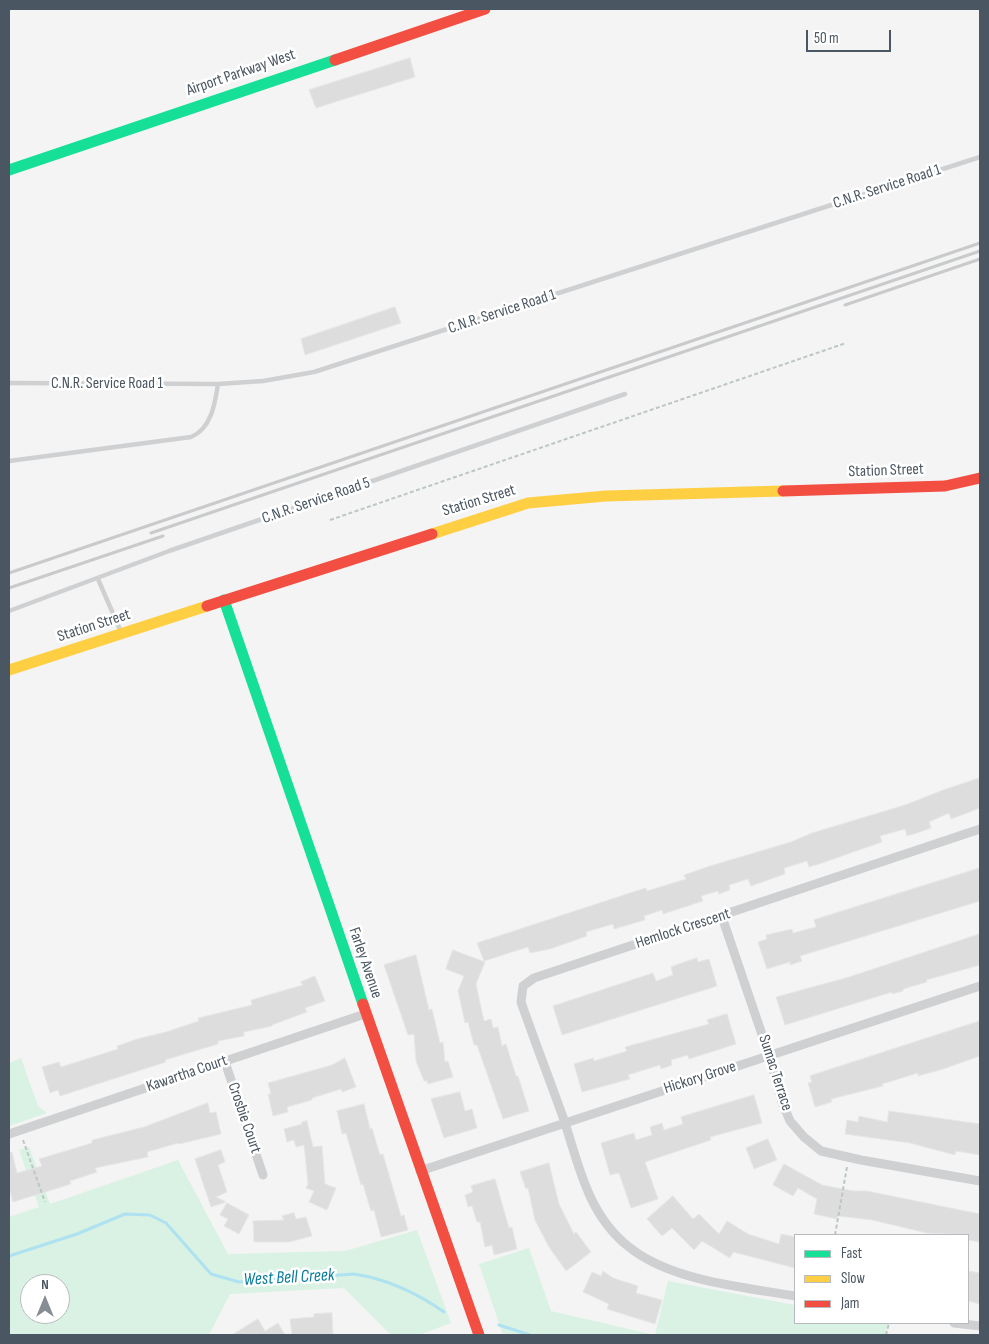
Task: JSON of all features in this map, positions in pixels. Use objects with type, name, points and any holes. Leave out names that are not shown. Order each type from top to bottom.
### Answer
[{"type":"street","name":"Airport Parkway West","points":[[9,170],[485,9]]},
{"type":"street","name":"Station Street","points":[[9,670],[528,503],[606,496],[945,486],[980,478]]},
{"type":"street","name":"Farley Avenue","points":[[224,600],[420,1171],[479,1335]]},
{"type":"street","name":"Hemlock Crescent","points":[[794,1296],[712,1282],[661,1265],[629,1248],[607,1226],[591,1200],[577,1168],[564,1122],[520,1002],[523,986],[534,978],[722,917],[980,829]]},
{"type":"street","name":"Sumac Terrace","points":[[722,917],[769,1055],[782,1102],[790,1121],[804,1137],[821,1151],[849,1158],[980,1180]]},
{"type":"street","name":"Hickory Grove","points":[[420,1171],[980,986]]},
{"type":"street","name":"Kawartha Court","points":[[9,1134],[366,1014]]},
{"type":"street","name":"Crosbie Court","points":[[225,1062],[264,1175]]},
{"type":"street","points":[[963,1324],[980,1326]]},
{"type":"lane","name":"C.N.R. Service Road 1","points":[[9,383],[218,384],[263,381],[314,372],[980,157]]},
{"type":"lane","points":[[9,461],[191,437],[206,426],[216,402],[218,384]]},
{"type":"lane","name":"C.N.R. Service Road 5","points":[[9,611],[169,550],[624,394]]},
{"type":"lane","points":[[98,578],[122,633]]},
{"type":"path","name":"Station Street","points":[[330,520],[846,343]]},
{"type":"path","points":[[23,1142],[45,1202]]},
{"type":"path","points":[[835,1234],[849,1158]]},
{"type":"green space","points":[[21,1058],[38,1106],[47,1113],[9,1126],[9,1063]]},
{"type":"green space","points":[[29,1147],[50,1204],[178,1160],[228,1254],[345,1251],[417,1230],[451,1323],[419,1335],[391,1335],[344,1288],[230,1294],[209,1335],[9,1335],[9,1217],[39,1207],[19,1150]]},
{"type":"green space","points":[[529,1248],[551,1311],[655,1335],[503,1335],[479,1264]]},
{"type":"green space","points":[[668,1281],[794,1305],[794,1324],[888,1324],[885,1335],[655,1335]]},
{"type":"building","points":[[410,58],[415,77],[316,108],[309,90]]},
{"type":"building","points":[[395,307],[401,323],[305,355],[301,339]]},
{"type":"building","points":[[980,778],[980,808],[951,819],[949,813],[929,822],[931,828],[917,833],[907,836],[905,829],[880,836],[882,842],[819,864],[809,867],[807,861],[784,868],[785,874],[751,886],[748,879],[729,885],[730,890],[719,894],[718,891],[701,896],[703,901],[663,914],[662,910],[644,916],[645,920],[614,929],[613,924],[586,932],[587,936],[550,949],[530,953],[528,947],[484,961],[477,943],[636,891],[646,888],[647,891],[686,879],[684,875],[710,866],[905,805]]},
{"type":"building","points":[[980,868],[980,901],[800,956],[802,961],[790,965],[790,962],[767,969],[758,942],[767,939],[766,935],[792,929],[793,933],[816,927],[814,920]]},
{"type":"building","points":[[980,934],[980,965],[926,980],[927,982],[903,989],[903,991],[892,994],[892,992],[785,1025],[776,997],[849,977]]},
{"type":"building","points":[[453,950],[485,962],[476,984],[484,1021],[491,1019],[493,1028],[498,1027],[502,1046],[506,1044],[529,1111],[503,1119],[477,1045],[474,1045],[468,1022],[465,1023],[458,991],[464,976],[446,969]]},
{"type":"building","points":[[416,955],[429,1010],[432,1009],[440,1043],[443,1042],[445,1062],[448,1061],[453,1077],[428,1084],[427,1081],[424,1081],[416,1061],[414,1034],[408,1035],[384,965]]},
{"type":"building","points":[[697,958],[698,962],[709,959],[717,986],[562,1035],[553,1006],[653,973],[656,981],[673,975],[671,967]]},
{"type":"building","points":[[315,976],[325,1001],[305,1008],[307,1012],[272,1026],[244,1032],[244,1036],[218,1041],[218,1044],[60,1096],[58,1090],[50,1093],[42,1067],[59,1062],[61,1067],[118,1049],[117,1046],[137,1039],[199,1021],[198,1018],[252,1005],[251,1000],[303,985],[301,982]]},
{"type":"building","points":[[727,1014],[736,1044],[689,1059],[688,1055],[671,1060],[672,1065],[661,1069],[660,1065],[628,1075],[630,1079],[582,1092],[574,1064],[593,1058],[594,1061],[627,1051],[625,1047],[709,1024],[707,1020]]},
{"type":"building","points":[[980,1021],[980,1056],[943,1069],[918,1076],[918,1073],[882,1084],[883,1086],[831,1099],[832,1102],[815,1107],[808,1083],[812,1082],[810,1076]]},
{"type":"building","points":[[345,1058],[356,1087],[342,1092],[341,1089],[312,1098],[312,1100],[287,1107],[288,1112],[273,1116],[268,1094],[271,1094],[268,1083],[332,1065]]},
{"type":"building","points":[[460,1092],[465,1111],[472,1109],[477,1128],[444,1138],[431,1099]]},
{"type":"building","points":[[754,1095],[762,1123],[710,1137],[711,1140],[645,1162],[658,1199],[631,1208],[619,1173],[610,1175],[601,1143],[634,1133],[636,1140],[652,1135],[650,1127],[662,1123],[664,1130],[683,1124],[681,1117]]},
{"type":"building","points":[[208,1103],[210,1113],[216,1112],[221,1134],[147,1152],[148,1157],[95,1168],[97,1172],[70,1181],[71,1184],[13,1202],[9,1188],[9,1153],[12,1152],[17,1173],[42,1166],[39,1159],[92,1143],[92,1140],[144,1127]]},
{"type":"building","points":[[364,1104],[370,1129],[372,1128],[380,1155],[383,1154],[401,1216],[404,1215],[408,1230],[381,1237],[374,1210],[371,1211],[363,1184],[361,1185],[346,1133],[342,1134],[337,1111]]},
{"type":"building","points":[[889,1111],[980,1124],[980,1155],[956,1151],[955,1155],[910,1143],[845,1134],[847,1120],[858,1122],[859,1116],[887,1122]]},
{"type":"building","points":[[307,1121],[313,1147],[322,1146],[325,1184],[336,1188],[327,1210],[309,1202],[314,1191],[306,1188],[308,1184],[304,1145],[296,1147],[294,1140],[287,1142],[284,1129]]},
{"type":"building","points":[[768,1139],[777,1160],[754,1169],[746,1148]]},
{"type":"building","points":[[221,1150],[225,1162],[218,1165],[227,1192],[216,1197],[226,1202],[211,1207],[195,1159]]},
{"type":"building","points":[[549,1163],[559,1204],[574,1234],[576,1232],[591,1252],[566,1271],[549,1247],[535,1220],[528,1188],[526,1189],[520,1172]]},
{"type":"building","points":[[784,1164],[822,1185],[854,1191],[867,1191],[980,1214],[980,1242],[969,1240],[969,1234],[927,1233],[872,1220],[838,1216],[837,1219],[814,1214],[817,1199],[798,1188],[793,1196],[773,1185]]},
{"type":"building","points":[[495,1179],[509,1228],[512,1227],[517,1249],[494,1255],[492,1245],[485,1247],[480,1222],[477,1222],[472,1206],[468,1207],[465,1195],[473,1192],[471,1186]]},
{"type":"building","points":[[673,1196],[693,1219],[699,1214],[719,1234],[727,1221],[748,1234],[779,1244],[781,1234],[794,1237],[794,1268],[733,1252],[730,1258],[702,1241],[694,1250],[672,1228],[662,1236],[647,1219]]},
{"type":"building","points":[[227,1203],[249,1215],[239,1234],[224,1226],[228,1219],[220,1215]]},
{"type":"building","points":[[294,1213],[296,1219],[306,1217],[312,1236],[289,1242],[254,1242],[253,1221],[284,1220],[282,1216]]},
{"type":"building","points":[[603,1271],[613,1278],[638,1286],[636,1293],[662,1300],[655,1324],[607,1309],[609,1304],[583,1292],[592,1272],[601,1276]]},
{"type":"building","points":[[969,1271],[980,1273],[980,1304],[969,1301]]},
{"type":"building","points":[[332,1313],[333,1335],[292,1335],[290,1319],[314,1317],[314,1314]]},
{"type":"building","points":[[258,1319],[265,1331],[278,1323],[285,1335],[232,1335]]},
{"type":"waterway","name":"West Bell Creek","points":[[9,1256],[77,1234],[125,1214],[150,1215],[166,1223],[211,1274],[239,1282],[354,1274],[390,1283],[423,1299],[444,1312]]},
{"type":"waterway","name":"West Bell Creek","points":[[499,1325],[530,1335]]},
{"type":"railway","points":[[9,573],[980,243]]},
{"type":"railway","points":[[151,533],[980,251]]},
{"type":"railway","points":[[845,305],[980,259]]},
{"type":"railway","points":[[9,588],[163,536]]},
{"type":"traffic: fast","points":[[9,170],[335,60]]},
{"type":"traffic: fast","points":[[224,600],[363,1004]]},
{"type":"traffic: slow","points":[[432,534],[528,503],[606,496],[783,491]]},
{"type":"traffic: slow","points":[[9,670],[207,606]]},
{"type":"traffic: jam","points":[[335,60],[485,9]]},
{"type":"traffic: jam","points":[[783,491],[945,486],[980,478]]},
{"type":"traffic: jam","points":[[207,606],[432,534]]},
{"type":"traffic: jam","points":[[363,1004],[479,1335]]}]
